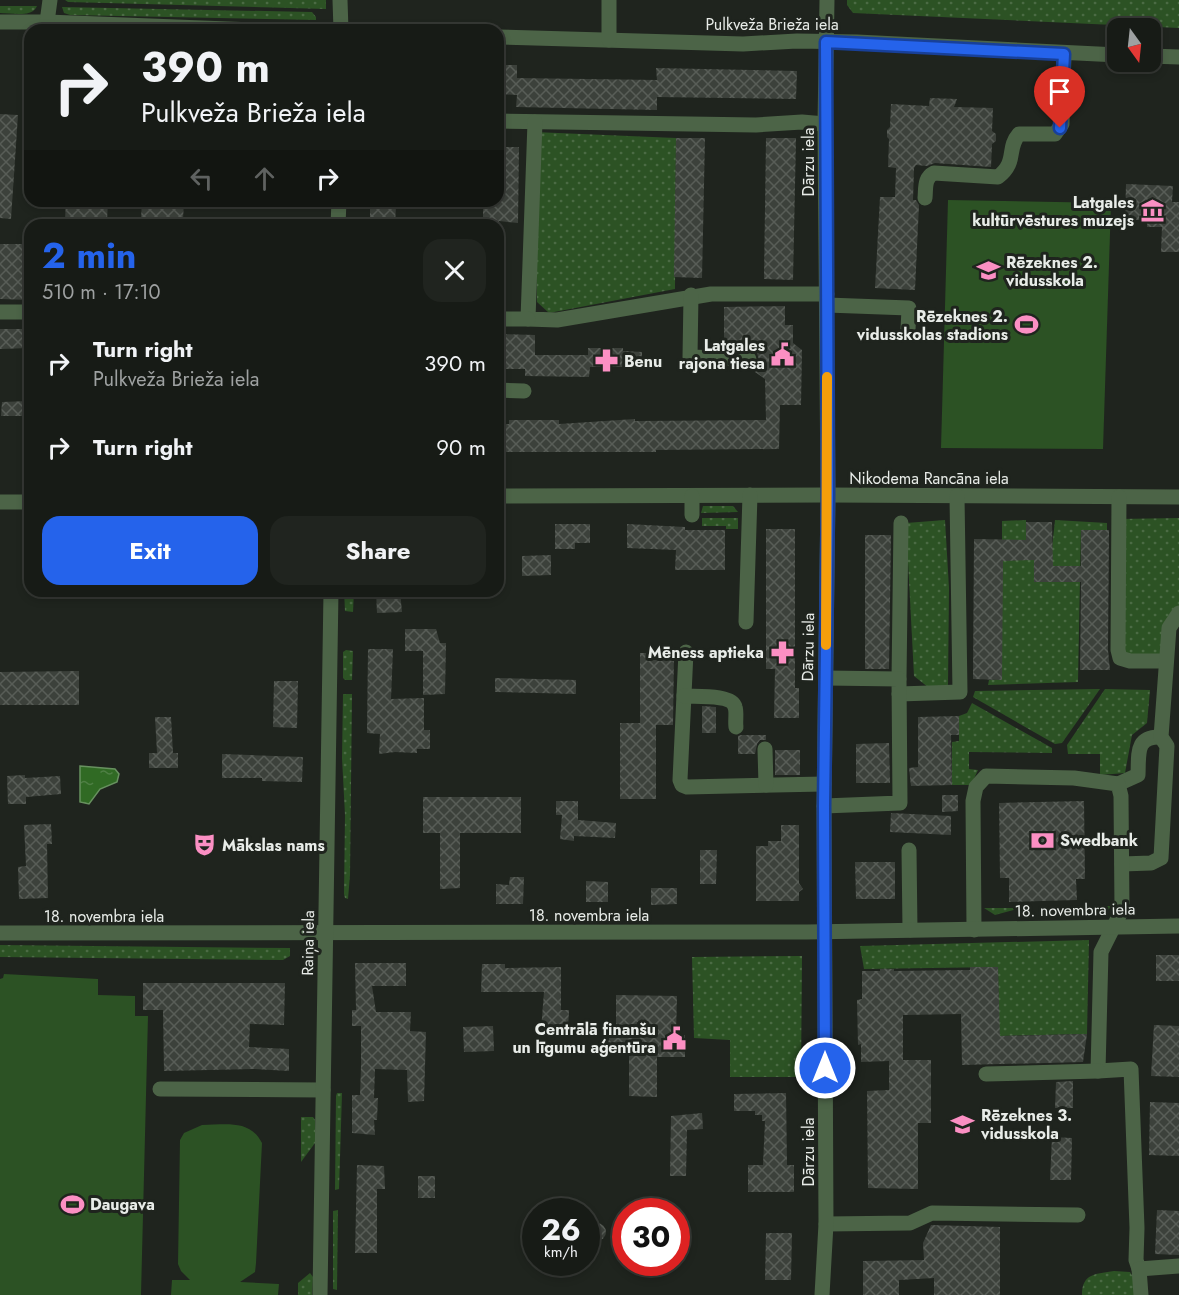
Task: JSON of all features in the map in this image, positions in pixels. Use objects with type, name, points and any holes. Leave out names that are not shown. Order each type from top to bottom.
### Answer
[{"type":"street","points":[[47,22],[50,0]]},
{"type":"street","points":[[340,0],[341,24]]},
{"type":"street","points":[[609,0],[609,40]]},
{"type":"street","name":"Dārzu iela","points":[[822,1295],[826,1224],[824,784],[828,495],[825,124],[827,0]]},
{"type":"street","points":[[0,22],[82,24]]},
{"type":"street","name":"Pulkveža Brieža iela","points":[[504,38],[743,44],[826,42],[1107,56]]},
{"type":"street","points":[[925,198],[926,180],[934,173],[998,177],[1009,166],[1015,138],[1019,134],[1055,134],[1060,128],[1064,54]]},
{"type":"street","points":[[1161,57],[1179,57]]},
{"type":"street","points":[[504,122],[756,125],[802,122],[825,124]]},
{"type":"street","points":[[528,319],[535,122]]},
{"type":"street","points":[[504,319],[557,320],[711,294],[827,300],[909,308],[908,330]]},
{"type":"street","points":[[691,296],[690,357],[749,359]]},
{"type":"street","points":[[0,312],[24,312]]},
{"type":"street","points":[[504,390],[524,391]]},
{"type":"street","points":[[746,622],[750,495]]},
{"type":"street","name":"Nikodema Rancāna iela","points":[[504,496],[1179,497]]},
{"type":"street","points":[[692,496],[692,514]]},
{"type":"street","points":[[826,678],[960,692],[957,496]]},
{"type":"street","points":[[1119,497],[1118,650],[1120,658],[1130,661],[1166,661]]},
{"type":"street","points":[[0,502],[24,501]]},
{"type":"street","points":[[824,806],[900,803],[901,523]]},
{"type":"street","name":"Raiņa iela","points":[[320,1295],[331,597]]},
{"type":"street","points":[[1122,864],[1151,863],[1161,858],[1167,746],[1161,736],[1166,661],[1169,628],[1179,613]]},
{"type":"street","points":[[686,652],[680,780],[682,785],[687,787],[824,784]]},
{"type":"street","points":[[684,696],[731,700],[735,705],[736,727]]},
{"type":"street","points":[[974,930],[973,801],[976,787],[986,776],[1074,778],[1118,784],[1138,775],[1140,748],[1143,741],[1150,736],[1161,736]]},
{"type":"street","points":[[765,749],[766,785]]},
{"type":"street","points":[[1098,1071],[1101,952],[1122,910],[1121,796],[1118,784]]},
{"type":"street","points":[[909,850],[910,930]]},
{"type":"street","name":"18. novembra iela","points":[[0,933],[825,932],[1179,926]]},
{"type":"street","points":[[986,1074],[1131,1069],[1137,1228],[1136,1260],[1141,1295]]},
{"type":"street","points":[[160,1089],[323,1090]]},
{"type":"street","points":[[826,1224],[910,1223],[932,1213],[1078,1215]]},
{"type":"street","points":[[1139,1269],[1179,1266]]},
{"type":"shaded area","points":[[65,0],[326,0],[326,9],[68,2]]},
{"type":"shaded area","points":[[847,0],[1179,0],[1179,28],[1161,27],[1161,18],[1107,18],[1107,25],[853,13],[847,5]]},
{"type":"shaded area","points":[[0,6],[37,6],[31,12],[21,14],[0,13]]},
{"type":"shaded area","points":[[62,7],[312,12],[316,20],[70,15],[64,13]]},
{"type":"shaded area","points":[[534,132],[676,138],[675,289],[549,313],[537,302]]},
{"type":"shaded area","name":"Rēzeknes 2. vidusskolas stadions","points":[[948,200],[1111,203],[1103,449],[941,448]]},
{"type":"shaded area","points":[[703,506],[733,506],[738,512],[701,513]]},
{"type":"shaded area","points":[[702,518],[738,518],[738,529],[726,529],[726,526],[702,526]]},
{"type":"shaded area","points":[[1179,518],[1179,613],[1166,661],[1120,658],[1119,519]]},
{"type":"shaded area","points":[[945,520],[949,588],[948,686],[929,688],[914,676],[906,523]]},
{"type":"shaded area","points":[[1026,520],[1026,542],[1052,548],[1055,520],[1107,523],[1107,530],[1081,530],[1078,682],[988,685],[989,680],[1002,679],[1002,521]]},
{"type":"shaded area","points":[[344,597],[354,597],[353,612],[345,611]]},
{"type":"shaded area","points":[[353,651],[352,680],[343,678],[343,652]]},
{"type":"shaded area","points":[[1100,689],[1062,743],[1055,744],[973,697],[975,691]]},
{"type":"shaded area","points":[[1105,689],[1150,690],[1147,723],[1132,735],[1125,773],[1100,775],[1100,754],[1068,754],[1067,745]]},
{"type":"shaded area","points":[[343,694],[352,694],[348,899],[344,894]]},
{"type":"shaded area","points":[[972,703],[1052,748],[1052,753],[969,752],[969,769],[978,770],[971,785],[952,785],[952,742],[959,741],[959,716],[967,713]]},
{"type":"shaded area","points":[[1067,906],[1112,906],[1106,912]]},
{"type":"shaded area","points":[[984,908],[1021,908],[995,915]]},
{"type":"shaded area","points":[[1089,940],[1087,1034],[999,1036],[998,967],[864,969],[860,946]]},
{"type":"shaded area","points":[[0,945],[290,948],[290,956],[283,960],[0,957]]},
{"type":"shaded area","points":[[802,956],[801,1077],[730,1077],[730,1040],[694,1038],[692,957]]},
{"type":"shaded area","name":"Daugava","points":[[4,974],[98,979],[98,995],[135,996],[135,1016],[148,1016],[141,1295],[0,1295],[0,979]]},
{"type":"shaded area","points":[[337,1093],[342,1093],[339,1189],[335,1190],[336,1096]]},
{"type":"shaded area","points":[[301,1117],[313,1117],[315,1120],[315,1143],[301,1162]]},
{"type":"shaded area","points":[[228,1124],[244,1127],[257,1135],[262,1143],[255,1272],[240,1282],[279,1284],[278,1295],[171,1295],[172,1280],[190,1280],[178,1264],[180,1140],[184,1133],[202,1125]]},
{"type":"shaded area","points":[[338,1210],[337,1290],[333,1289],[333,1211]]},
{"type":"shaded area","points":[[1114,1271],[1130,1272],[1136,1295],[1082,1295],[1084,1282],[1091,1276]]},
{"type":"shaded area","points":[[310,1273],[313,1277],[312,1295],[298,1295],[298,1283]]},
{"type":"water","points":[[80,766],[115,769],[119,774],[117,782],[100,789],[89,804],[80,802]]},
{"type":"building","points":[[504,65],[517,65],[517,78],[657,80],[656,68],[797,71],[796,99],[657,97],[657,110],[516,107],[517,95],[504,94]]},
{"type":"building","points":[[930,98],[957,99],[954,107],[993,108],[992,131],[996,134],[996,141],[992,144],[991,167],[935,163],[927,166],[916,165],[913,200],[916,200],[919,205],[915,290],[875,288],[880,197],[895,197],[896,168],[888,167],[887,130],[890,127],[891,104],[929,106]]},
{"type":"building","points":[[0,114],[18,115],[11,219],[0,218]]},
{"type":"building","points":[[676,138],[705,138],[702,278],[674,277]]},
{"type":"building","points":[[766,138],[796,138],[793,280],[764,279]]},
{"type":"building","points":[[504,147],[519,147],[518,223],[504,222],[504,219],[483,219],[483,207],[504,207]]},
{"type":"building","name":"Latgales kultūrvēstures muzejs","points":[[1126,184],[1173,186],[1172,202],[1179,202],[1179,252],[1161,252],[1162,227],[1147,227],[1147,220],[1125,220]]},
{"type":"building","points":[[66,207],[108,207],[107,219],[65,219]]},
{"type":"building","points":[[142,207],[184,207],[183,219],[141,218]]},
{"type":"building","points":[[370,207],[396,207],[395,219],[370,219]]},
{"type":"building","points":[[0,244],[24,244],[24,300],[0,299]]},
{"type":"building","points":[[785,306],[785,325],[793,325],[793,343],[802,350],[801,405],[780,405],[779,449],[504,452],[504,424],[509,424],[509,420],[559,420],[559,424],[635,419],[635,421],[766,420],[765,379],[753,368],[759,360],[757,353],[759,346],[724,347],[724,307]]},
{"type":"building","points":[[0,329],[24,329],[24,348],[0,349]]},
{"type":"building","points":[[504,334],[535,335],[535,355],[588,355],[588,348],[623,348],[623,351],[642,352],[642,367],[590,367],[589,377],[525,376],[525,369],[504,369]]},
{"type":"building","points":[[24,401],[24,416],[1,416],[2,402]]},
{"type":"building","points":[[1026,522],[1052,522],[1053,566],[1081,566],[1081,530],[1109,530],[1108,650],[1110,670],[1080,670],[1081,582],[1034,582],[1034,560],[1003,561],[1002,680],[973,679],[974,539],[1026,540]]},
{"type":"building","points":[[555,524],[590,524],[590,543],[575,543],[575,549],[555,549]]},
{"type":"building","points":[[627,524],[685,527],[685,530],[725,530],[725,570],[675,570],[676,550],[627,548]]},
{"type":"building","points":[[766,529],[795,529],[795,688],[799,688],[799,718],[774,718],[775,669],[766,669]]},
{"type":"building","points":[[865,535],[891,535],[889,669],[865,669]]},
{"type":"building","points":[[551,555],[551,575],[522,576],[522,556]]},
{"type":"building","points":[[376,597],[401,597],[402,612],[377,613]]},
{"type":"building","points":[[405,629],[436,629],[440,643],[446,643],[445,694],[423,695],[423,651],[405,651]]},
{"type":"building","points":[[368,649],[393,649],[391,699],[424,698],[424,730],[430,730],[430,749],[417,749],[417,753],[379,754],[380,734],[367,733]]},
{"type":"building","points":[[640,653],[674,653],[673,725],[656,725],[656,799],[620,799],[620,723],[640,723]]},
{"type":"building","points":[[79,671],[79,705],[0,705],[0,672]]},
{"type":"building","points":[[495,678],[576,680],[576,694],[495,692]]},
{"type":"building","points":[[274,681],[298,681],[297,728],[273,727]]},
{"type":"building","points":[[702,706],[716,707],[716,733],[702,733]]},
{"type":"building","points":[[959,716],[959,735],[951,735],[952,785],[911,786],[909,768],[918,767],[918,717]]},
{"type":"building","points":[[155,717],[171,717],[173,753],[178,753],[178,768],[149,768],[149,753],[157,753]]},
{"type":"building","points":[[766,735],[766,740],[760,740],[755,754],[738,754],[738,736]]},
{"type":"building","points":[[889,743],[890,783],[856,783],[856,744]]},
{"type":"building","points":[[775,750],[800,750],[800,775],[775,775]]},
{"type":"building","points":[[222,754],[303,757],[302,782],[262,781],[262,778],[222,778]]},
{"type":"building","points":[[25,775],[25,778],[60,776],[61,794],[26,797],[26,804],[8,804],[7,776]]},
{"type":"building","points":[[942,795],[958,795],[958,811],[942,812]]},
{"type":"building","points":[[423,797],[521,797],[521,833],[460,833],[460,888],[440,889],[440,833],[423,833]]},
{"type":"building","points":[[556,801],[578,801],[578,820],[616,823],[615,838],[574,836],[574,841],[560,839],[562,815],[556,815]]},
{"type":"building","name":"Swedbank","points":[[1084,801],[1085,879],[1076,879],[1077,900],[1009,902],[1009,878],[1000,878],[999,803]]},
{"type":"building","points":[[891,813],[951,816],[951,835],[890,832]]},
{"type":"building","points":[[51,824],[52,844],[47,844],[48,898],[19,899],[18,867],[26,866],[24,825]]},
{"type":"building","points":[[781,825],[799,825],[799,883],[803,889],[799,892],[799,901],[756,901],[756,846],[768,846],[768,841],[781,841]]},
{"type":"building","points":[[700,850],[717,850],[716,884],[700,884]]},
{"type":"building","points":[[855,862],[895,862],[895,899],[856,899]]},
{"type":"building","points":[[510,877],[524,877],[523,904],[496,904],[496,884],[509,885]]},
{"type":"building","points":[[586,881],[608,882],[608,902],[586,902]]},
{"type":"building","points":[[651,888],[677,888],[677,904],[651,905]]},
{"type":"building","points":[[1156,955],[1179,955],[1179,981],[1156,981]]},
{"type":"building","points":[[355,963],[406,963],[406,986],[372,986],[376,1012],[411,1012],[410,1031],[426,1032],[424,1101],[408,1102],[407,1070],[375,1069],[374,1098],[378,1098],[377,1120],[374,1120],[375,1135],[352,1133],[352,1095],[360,1095],[361,1066],[361,1026],[352,1026],[352,1010],[356,1010]]},
{"type":"building","points":[[482,964],[505,964],[505,968],[561,967],[561,1010],[569,1010],[568,1031],[541,1030],[544,992],[481,992]]},
{"type":"building","points":[[970,967],[998,967],[1000,1036],[1087,1034],[1083,1062],[962,1065],[961,1014],[903,1015],[903,1060],[931,1060],[931,1123],[918,1123],[918,1189],[868,1188],[867,1091],[889,1090],[889,1061],[861,1062],[861,1044],[858,1045],[857,1000],[862,999],[862,971],[880,971],[880,969],[894,969],[894,971],[970,970]]},
{"type":"building","points":[[143,983],[285,983],[284,1025],[250,1024],[249,1047],[289,1049],[289,1071],[254,1069],[164,1071],[163,1010],[143,1010]]},
{"type":"building","points":[[616,995],[677,996],[676,1035],[685,1035],[685,1057],[657,1057],[657,1097],[629,1096],[629,1053],[608,1053],[608,1034],[616,1034]]},
{"type":"building","points":[[1154,1025],[1179,1026],[1179,1077],[1151,1076]]},
{"type":"building","points":[[493,1026],[494,1051],[464,1052],[463,1027]]},
{"type":"building","points":[[1073,1081],[1073,1108],[1055,1108],[1056,1082]]},
{"type":"building","points":[[786,1093],[787,1165],[794,1165],[794,1192],[748,1192],[748,1165],[763,1165],[765,1121],[762,1121],[762,1115],[755,1115],[755,1111],[734,1111],[734,1094]]},
{"type":"building","points":[[1150,1102],[1179,1103],[1179,1156],[1149,1155]]},
{"type":"building","points":[[702,1113],[703,1129],[687,1130],[686,1176],[670,1176],[671,1116]]},
{"type":"building","points":[[1052,1137],[1072,1138],[1071,1180],[1050,1180]]},
{"type":"building","points":[[357,1165],[384,1166],[385,1189],[377,1189],[377,1253],[355,1253]]},
{"type":"building","points":[[418,1176],[435,1176],[435,1198],[418,1198]]},
{"type":"building","points":[[1157,1210],[1179,1211],[1179,1255],[1155,1254]]},
{"type":"building","points":[[600,1224],[605,1229],[605,1235],[600,1240]]},
{"type":"building","points":[[931,1225],[1000,1227],[1000,1295],[934,1295],[934,1278],[899,1280],[899,1295],[863,1295],[863,1261],[924,1260],[923,1243]]},
{"type":"building","points":[[766,1233],[792,1233],[791,1280],[765,1280]]},
{"type":"slow traffic","points":[[826,645],[827,377]]},
{"type":"place","name":"Latgales kultūrvēstures muzejs","points":[[1152,211]]},
{"type":"place","name":"Rēzeknes 2. vidusskola","points":[[988,271]]},
{"type":"place","name":"Rēzeknes 2. vidusskolas stadions","points":[[1026,325]]},
{"type":"place","name":"Latgales rajona tiesa","points":[[783,354]]},
{"type":"place","name":"Benu","points":[[606,361]]},
{"type":"place","name":"Mēness aptieka","points":[[782,652]]},
{"type":"place","name":"Swedbank","points":[[1042,840]]},
{"type":"place","name":"Mākslas nams","points":[[204,845]]},
{"type":"place","name":"Centrālā finanšu un līgumu aģentūra","points":[[674,1038]]},
{"type":"place","name":"Rēzeknes 3. vidusskola","points":[[963,1124]]},
{"type":"place","name":"Daugava","points":[[72,1204]]},
{"type":"route","points":[[825,1068],[824,806],[828,495],[826,42],[1064,54],[1060,128]]}]
